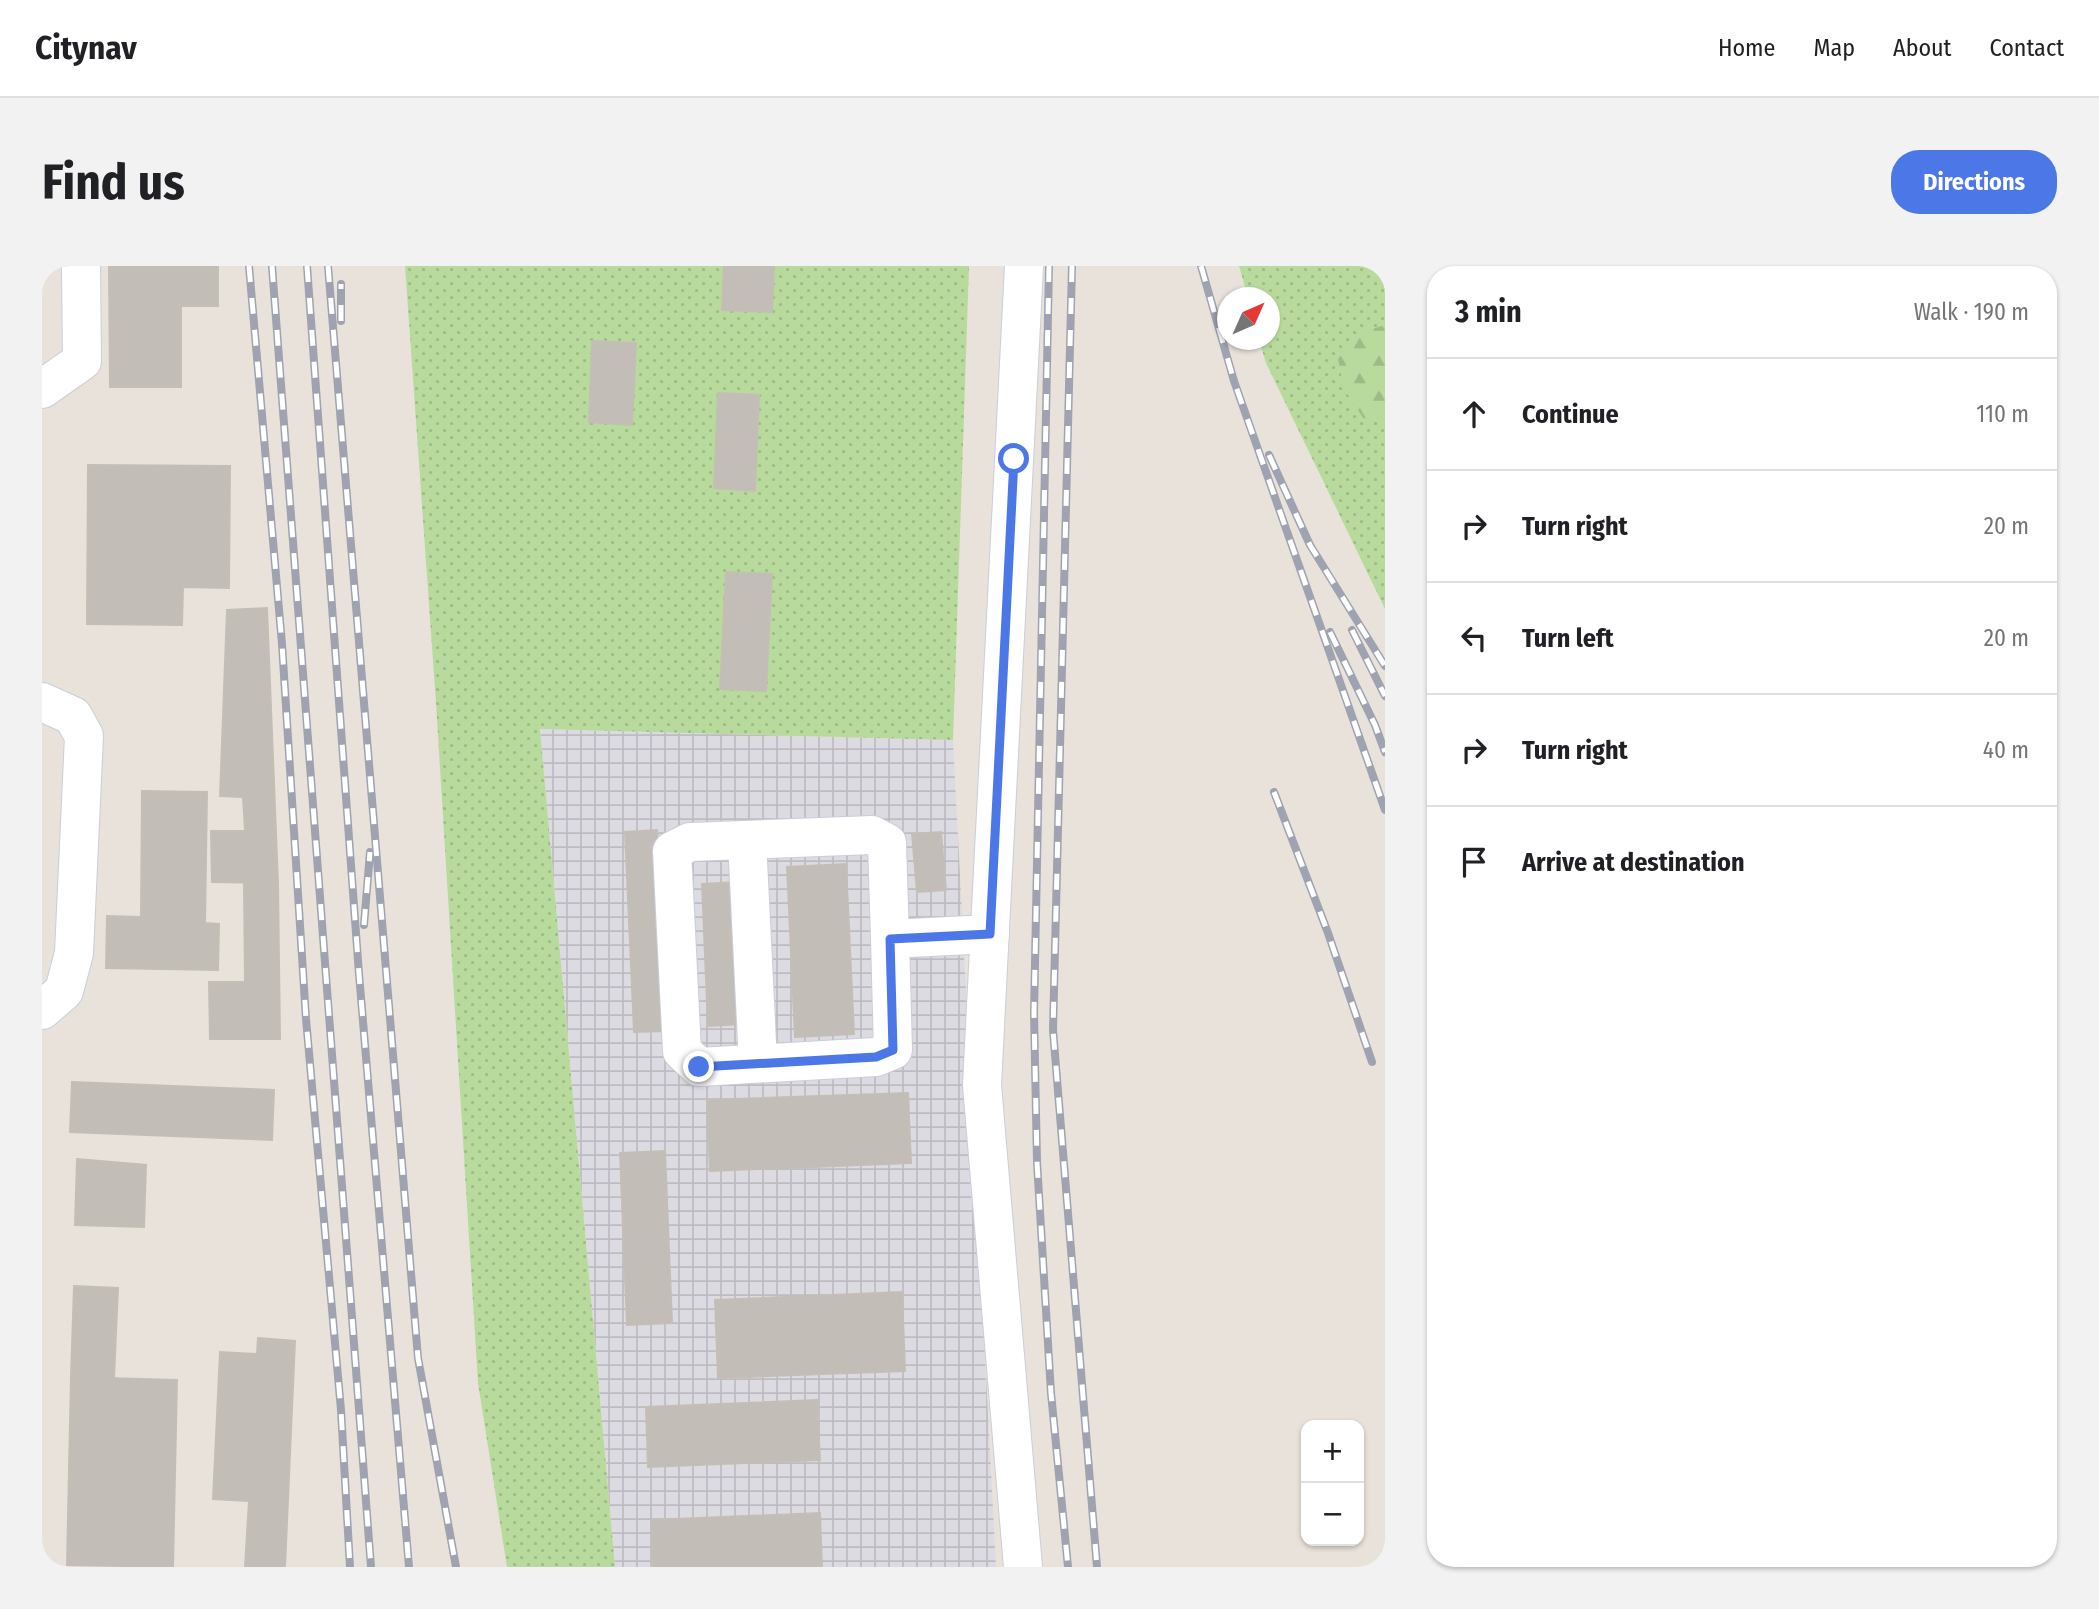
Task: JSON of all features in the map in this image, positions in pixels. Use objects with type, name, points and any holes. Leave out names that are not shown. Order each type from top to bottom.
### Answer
[{"type":"lane","points":[[42,389],[82,361],[81,266]]},
{"type":"lane","points":[[1023,1567],[982,1085],[1024,266]]},
{"type":"lane","points":[[42,702],[73,716],[85,736],[74,953],[65,991],[42,1010]]},
{"type":"lane","points":[[872,835],[887,843],[890,939],[893,1050],[876,1057],[699,1067],[681,1051],[672,851],[690,842],[872,835]]},
{"type":"lane","points":[[747,840],[758,1063]]},
{"type":"lane","points":[[890,939],[990,934]]},
{"type":"shaded area","points":[[540,729],[953,740],[996,1567],[615,1567]]},
{"type":"green space","points":[[405,266],[969,266],[953,740],[540,729],[615,1567],[507,1567],[478,1383],[436,703]]},
{"type":"green space","points":[[1239,266],[1385,266],[1385,609],[1266,363],[1262,350],[1280,350],[1280,287],[1245,287]]},
{"type":"green space","points":[[1385,325],[1385,424],[1364,419],[1344,389],[1338,359],[1356,334]]},
{"type":"building","points":[[109,266],[218,266],[218,306],[181,306],[181,387],[110,387]]},
{"type":"building","points":[[724,266],[774,266],[772,312],[722,310]]},
{"type":"building","points":[[592,341],[636,343],[632,425],[589,422]]},
{"type":"building","points":[[718,393],[759,395],[755,491],[714,488]]},
{"type":"building","points":[[88,465],[230,466],[229,588],[183,587],[182,625],[87,624]]},
{"type":"building","points":[[726,572],[772,574],[766,691],[720,689]]},
{"type":"building","points":[[267,608],[278,883],[212,882],[211,831],[245,831],[243,797],[220,796],[227,610]]},
{"type":"building","points":[[142,791],[207,792],[205,923],[219,924],[218,970],[106,968],[107,916],[141,917]]},
{"type":"building","points":[[657,830],[666,1031],[634,1032],[625,832]]},
{"type":"building","points":[[941,832],[946,890],[917,892],[912,834]]},
{"type":"building","points":[[846,864],[854,1034],[795,1037],[787,867]]},
{"type":"building","points":[[738,882],[744,1024],[708,1026],[702,884]]},
{"type":"building","points":[[278,883],[280,1039],[210,1039],[209,982],[245,982],[244,884]]},
{"type":"building","points":[[72,1082],[274,1090],[272,1140],[70,1132]]},
{"type":"building","points":[[908,1093],[911,1163],[710,1171],[707,1100]]},
{"type":"building","points":[[665,1151],[672,1323],[627,1325],[620,1153]]},
{"type":"building","points":[[77,1159],[146,1165],[144,1227],[75,1225]]},
{"type":"building","points":[[74,1286],[118,1288],[114,1378],[71,1377]]},
{"type":"building","points":[[902,1292],[905,1371],[718,1378],[715,1300]]},
{"type":"building","points":[[258,1338],[295,1341],[285,1567],[245,1567],[249,1501],[213,1499],[220,1352],[257,1354]]},
{"type":"building","points":[[71,1377],[177,1380],[173,1567],[67,1565]]},
{"type":"building","points":[[817,1400],[820,1460],[648,1467],[646,1407]]},
{"type":"building","points":[[820,1513],[822,1567],[653,1567],[651,1520]]},
{"type":"railway","points":[[249,266],[282,644],[306,1019],[341,1410],[350,1567]]},
{"type":"railway","points":[[272,266],[371,1567]]},
{"type":"railway","points":[[307,266],[359,974],[409,1567]]},
{"type":"railway","points":[[328,266],[418,1358],[456,1567]]},
{"type":"railway","points":[[1049,266],[1034,1013],[1037,1162],[1051,1393],[1068,1567]]},
{"type":"railway","points":[[1072,266],[1053,1030],[1097,1567]]},
{"type":"railway","points":[[1201,266],[1234,381],[1385,810]]},
{"type":"railway","points":[[341,284],[341,321]]},
{"type":"railway","points":[[1269,455],[1310,545],[1385,666]]},
{"type":"railway","points":[[1352,630],[1385,696]]},
{"type":"railway","points":[[1330,632],[1375,725],[1385,752]]},
{"type":"railway","points":[[1274,792],[1328,933],[1372,1062]]},
{"type":"railway","points":[[364,925],[370,852]]},
{"type":"route","points":[[699,1067],[876,1057],[893,1050],[890,939],[990,934],[1014,459]]}]
